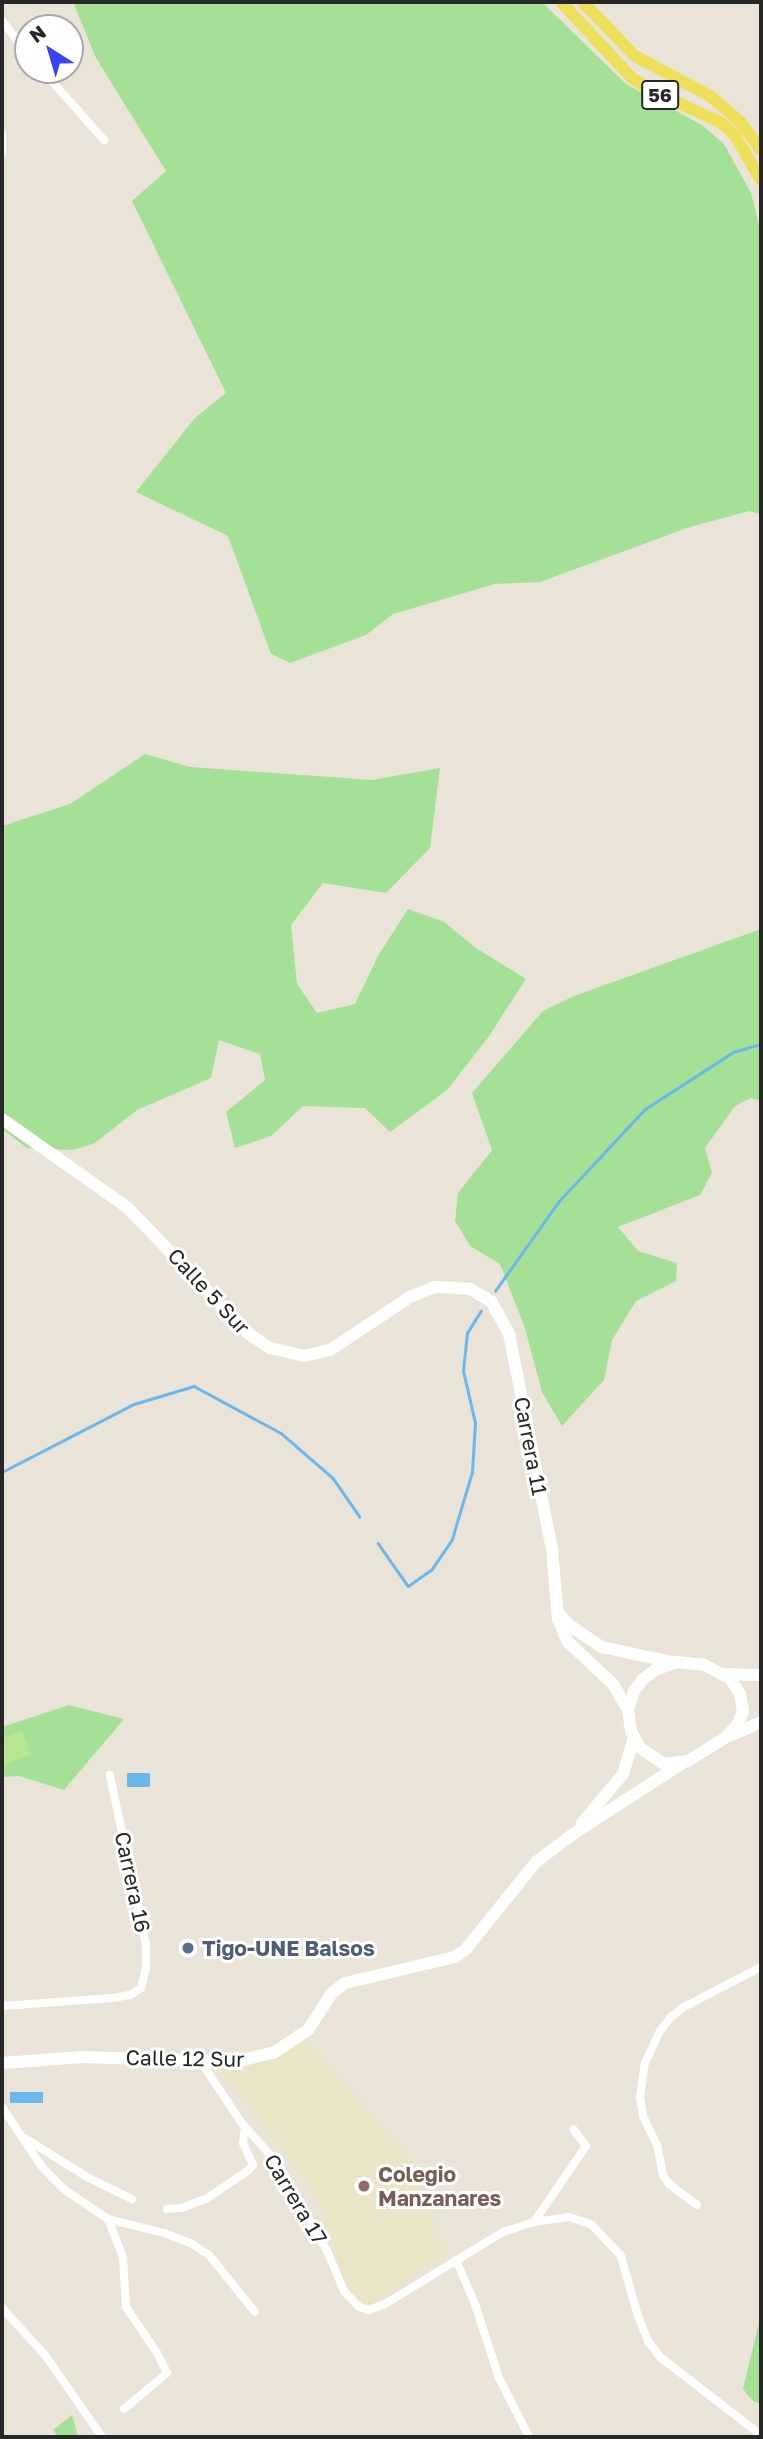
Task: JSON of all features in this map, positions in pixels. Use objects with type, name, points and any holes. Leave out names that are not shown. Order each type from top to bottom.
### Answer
[{"type":"main road","name":"56","points":[[561,2],[631,77],[652,92],[720,122],[747,153],[761,180]]},
{"type":"main road","name":"56","points":[[583,2],[635,56],[710,96],[727,110],[742,124],[761,150]]},
{"type":"main road","name":"Calle 5 Sur","points":[[2,1119],[128,1208],[249,1334],[270,1348],[292,1355],[316,1355],[344,1343],[424,1291],[447,1286],[478,1292]]},
{"type":"main road","name":"Carrera 11","points":[[478,1292],[498,1309],[509,1334],[552,1549],[557,1612],[568,1642],[613,1685],[628,1710]]},
{"type":"main road","points":[[557,1612],[569,1625],[602,1647],[704,1665],[724,1674],[737,1687],[743,1705],[738,1724],[725,1738]]},
{"type":"main road","points":[[677,1662],[657,1669],[643,1679],[634,1691],[628,1710],[634,1738],[640,1748],[657,1761],[681,1764],[725,1738],[761,1722]]},
{"type":"main road","points":[[724,1674],[761,1675]]},
{"type":"main road","name":"Calle 12 Sur","points":[[573,1834],[623,1774],[634,1738]]},
{"type":"main road","name":"Calle 12 Sur","points":[[2,2063],[82,2057],[235,2062],[275,2052],[308,2030],[332,1993],[345,1983],[455,1957],[478,1938],[523,1875],[573,1834],[681,1764]]},
{"type":"street","points":[[2,20],[14,37]]},
{"type":"street","points":[[54,84],[104,140]]},
{"type":"street","points":[[2,134],[2,152]]},
{"type":"street","name":"Carrera 16","points":[[2,2006],[130,1995],[141,1988],[146,1968],[146,1945],[110,1775]]},
{"type":"street","points":[[697,2205],[669,2184],[663,2175],[657,2145],[643,2116],[640,2097],[645,2063],[660,2031],[671,2017],[684,2007],[761,1967]]},
{"type":"street","name":"Carrera 17","points":[[201,2062],[245,2127],[279,2165],[328,2253],[344,2291],[359,2307],[369,2310],[385,2304],[456,2260]]},
{"type":"street","points":[[2,2107],[42,2166],[65,2190],[108,2219],[164,2233],[192,2244],[209,2255],[255,2312]]},
{"type":"street","points":[[167,2209],[181,2208],[206,2199],[250,2170],[253,2165],[243,2143],[245,2127]]},
{"type":"street","points":[[534,2222],[586,2146],[573,2129]]},
{"type":"street","points":[[24,2138],[89,2178],[132,2199]]},
{"type":"street","points":[[529,2437],[499,2378],[475,2304],[456,2260],[503,2232],[534,2222],[569,2217],[591,2224],[621,2256],[643,2329],[660,2357],[761,2435]]},
{"type":"street","points":[[108,2219],[123,2257],[126,2306],[158,2353],[167,2373],[124,2409]]},
{"type":"street","points":[[2,2308],[45,2355],[102,2437]]},
{"type":"shaded area","name":"Colegio Manzanares","points":[[305,2038],[407,2154],[447,2255],[370,2305],[355,2300],[345,2282],[319,2203],[298,2169],[218,2069],[280,2056]]},
{"type":"green space","points":[[73,2],[542,2],[626,84],[702,125],[724,144],[751,193],[761,233],[761,514],[749,511],[690,527],[540,582],[495,584],[393,614],[366,635],[290,663],[271,654],[228,536],[136,492],[195,418],[226,393],[132,201],[166,171],[96,58],[84,29],[84,14],[78,14]]},
{"type":"green space","points":[[145,754],[190,767],[372,780],[440,768],[430,848],[386,893],[323,883],[291,925],[297,984],[317,1013],[355,1004],[378,956],[408,909],[444,922],[476,948],[526,979],[487,1039],[447,1090],[390,1132],[365,1108],[303,1106],[271,1136],[235,1148],[226,1112],[265,1080],[260,1054],[219,1040],[211,1078],[137,1110],[95,1143],[73,1150],[27,1148],[2,1129],[2,826],[70,804]]},
{"type":"green space","points":[[761,929],[761,1101],[751,1098],[735,1106],[705,1148],[712,1173],[700,1195],[618,1227],[638,1251],[677,1263],[676,1281],[636,1301],[612,1340],[604,1380],[562,1426],[542,1392],[525,1328],[500,1264],[470,1246],[455,1221],[458,1193],[492,1150],[472,1093],[543,1011],[574,996]]},
{"type":"green space","points":[[69,1705],[124,1719],[64,1790],[19,1776],[2,1777],[2,1727]]},
{"type":"green space","points":[[22,1730],[31,1755],[2,1765],[2,1738]]},
{"type":"green space","points":[[761,2314],[761,2404],[753,2401],[743,2389]]},
{"type":"green space","points":[[72,2415],[78,2437],[51,2437],[57,2435],[53,2430]]},
{"type":"water","points":[[127,1773],[150,1773],[150,1787],[127,1787]]},
{"type":"water","points":[[10,2092],[43,2092],[43,2103],[10,2103]]},
{"type":"waterway","points":[[495,1291],[559,1201],[645,1109],[733,1052],[761,1044]]},
{"type":"waterway","points":[[378,1543],[408,1586],[432,1569],[452,1539],[472,1472],[475,1423],[463,1371],[467,1333],[481,1311]]},
{"type":"waterway","points":[[2,1472],[134,1404],[194,1386],[281,1433],[333,1478],[360,1517]]},
{"type":"place","name":"Tigo-UNE Balsos","points":[[188,1948]]},
{"type":"place","name":"Colegio Manzanares","points":[[364,2186]]}]
